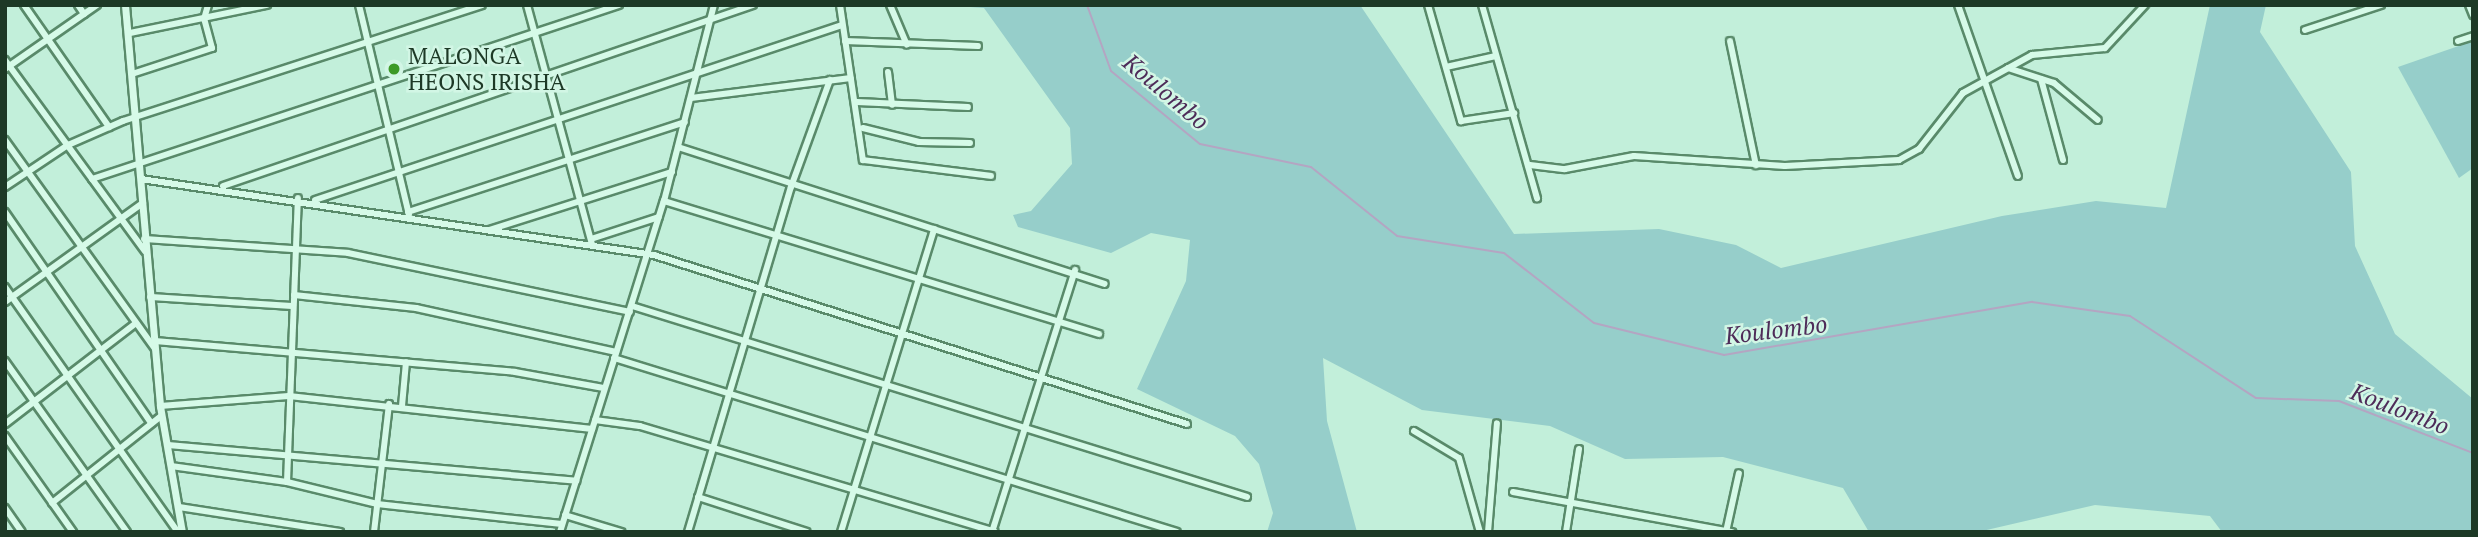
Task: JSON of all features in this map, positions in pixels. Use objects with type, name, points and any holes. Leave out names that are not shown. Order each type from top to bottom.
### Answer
[{"type":"street","points":[[24,5],[108,127]]},
{"type":"street","points":[[78,5],[84,14]]},
{"type":"street","points":[[97,5],[7,65],[145,251]]},
{"type":"street","points":[[125,5],[135,73],[135,117],[144,239],[161,416],[179,507],[180,532]]},
{"type":"street","points":[[135,73],[210,50],[204,19],[208,5]]},
{"type":"street","points":[[130,33],[267,5]]},
{"type":"street","points":[[359,5],[409,215]]},
{"type":"street","points":[[5,187],[68,145],[108,127],[482,5]]},
{"type":"street","points":[[527,5],[544,77],[591,242]]},
{"type":"street","points":[[92,179],[619,5]]},
{"type":"street","points":[[171,467],[287,482],[377,505],[561,528],[649,254],[714,5]]},
{"type":"street","points":[[221,187],[753,5]]},
{"type":"street","points":[[840,5],[851,78],[863,128],[866,162],[991,176]]},
{"type":"street","points":[[890,5],[906,44]]},
{"type":"street","points":[[1428,5],[1463,122],[1514,113]]},
{"type":"street","points":[[1482,5],[1530,165],[1537,198]]},
{"type":"street","points":[[1958,5],[2018,176]]},
{"type":"street","points":[[1530,165],[1565,169],[1634,156],[1756,165],[1907,158],[1945,108],[1983,81],[2032,55],[2105,48],[2145,5]]},
{"type":"street","points":[[2305,30],[2381,5]]},
{"type":"street","points":[[2469,5],[2473,15]]},
{"type":"street","points":[[313,201],[699,67],[842,25]]},
{"type":"street","points":[[2458,41],[2473,36]]},
{"type":"street","points":[[845,41],[978,46]]},
{"type":"street","points":[[1730,41],[1756,165]]},
{"type":"street","points":[[1446,67],[1496,56]]},
{"type":"street","points":[[2006,68],[2041,79],[2098,120]]},
{"type":"street","points":[[887,72],[892,104]]},
{"type":"street","points":[[691,97],[851,78]]},
{"type":"street","points":[[2041,79],[2063,160]]},
{"type":"street","points":[[688,532],[791,187],[830,80]]},
{"type":"street","points":[[857,102],[968,107]]},
{"type":"street","points":[[409,215],[685,122]]},
{"type":"street","points":[[863,128],[919,142],[970,143]]},
{"type":"street","points":[[5,140],[135,324],[155,346],[291,350],[604,388]]},
{"type":"street","points":[[678,147],[791,187],[1075,270],[1105,284]]},
{"type":"street","points":[[487,230],[672,172]]},
{"type":"street","points":[[141,179],[298,198],[487,230],[591,242],[649,254],[1042,374],[1187,424]]},
{"type":"street","points":[[287,482],[285,454],[298,198]]},
{"type":"street","points":[[664,201],[1098,334]]},
{"type":"street","points":[[5,302],[142,203]]},
{"type":"street","points":[[5,212],[151,423]]},
{"type":"street","points":[[591,242],[659,217]]},
{"type":"street","points":[[841,532],[916,280],[934,229]]},
{"type":"street","points":[[144,239],[296,247],[375,257],[631,309],[887,383],[1247,497]]},
{"type":"street","points":[[595,420],[713,448],[993,531],[1075,270]]},
{"type":"street","points":[[5,287],[180,532]]},
{"type":"street","points":[[294,295],[416,308],[615,355],[1007,481],[1177,532]]},
{"type":"street","points":[[150,297],[293,306]]},
{"type":"street","points":[[5,424],[65,374],[135,324]]},
{"type":"street","points":[[5,361],[128,532]]},
{"type":"street","points":[[402,405],[406,362]]},
{"type":"street","points":[[160,406],[289,396],[402,405],[592,429]]},
{"type":"street","points":[[374,532],[388,404]]},
{"type":"street","points":[[52,503],[161,416]]},
{"type":"street","points":[[1488,532],[1497,423]]},
{"type":"street","points":[[1414,431],[1459,458],[1480,532]]},
{"type":"street","points":[[5,436],[73,532]]},
{"type":"street","points":[[168,445],[285,454],[382,466],[576,481]]},
{"type":"street","points":[[1566,532],[1579,449]]},
{"type":"street","points":[[1513,492],[1728,531],[1738,472]]},
{"type":"street","points":[[698,497],[807,532]]},
{"type":"street","points":[[179,507],[341,532]]},
{"type":"street","points":[[5,508],[22,532]]},
{"type":"street","points":[[565,515],[621,532]]},
{"type":"shaded area","points":[[942,5],[1360,5],[1514,234],[1659,229],[1736,245],[1781,268],[2002,216],[2096,201],[2166,208],[2210,5],[2266,5],[2260,32],[2351,172],[2355,246],[2395,334],[2473,399],[2473,532],[2222,532],[2210,516],[2095,505],[1978,532],[1869,532],[1843,488],[1723,457],[1625,459],[1550,426],[1422,410],[1323,358],[1327,421],[1357,532],[1267,532],[1273,513],[1259,464],[1235,436],[1137,389],[1186,281],[1190,240],[1151,233],[1111,253],[1018,227],[1013,215],[1031,211],[1072,164],[1070,128],[984,8]]},
{"type":"shaded area","points":[[2473,41],[2473,168],[2459,178],[2398,67]]},
{"type":"waterway","name":"Koulombo","points":[[1087,5],[1111,71],[1200,144],[1311,167],[1397,236],[1504,253],[1594,323],[1724,355],[2032,302],[2130,316],[2256,398],[2339,401],[2473,453]]},
{"type":"place","name":"MALONGA HEONS IRISHA","points":[[394,69]]}]
